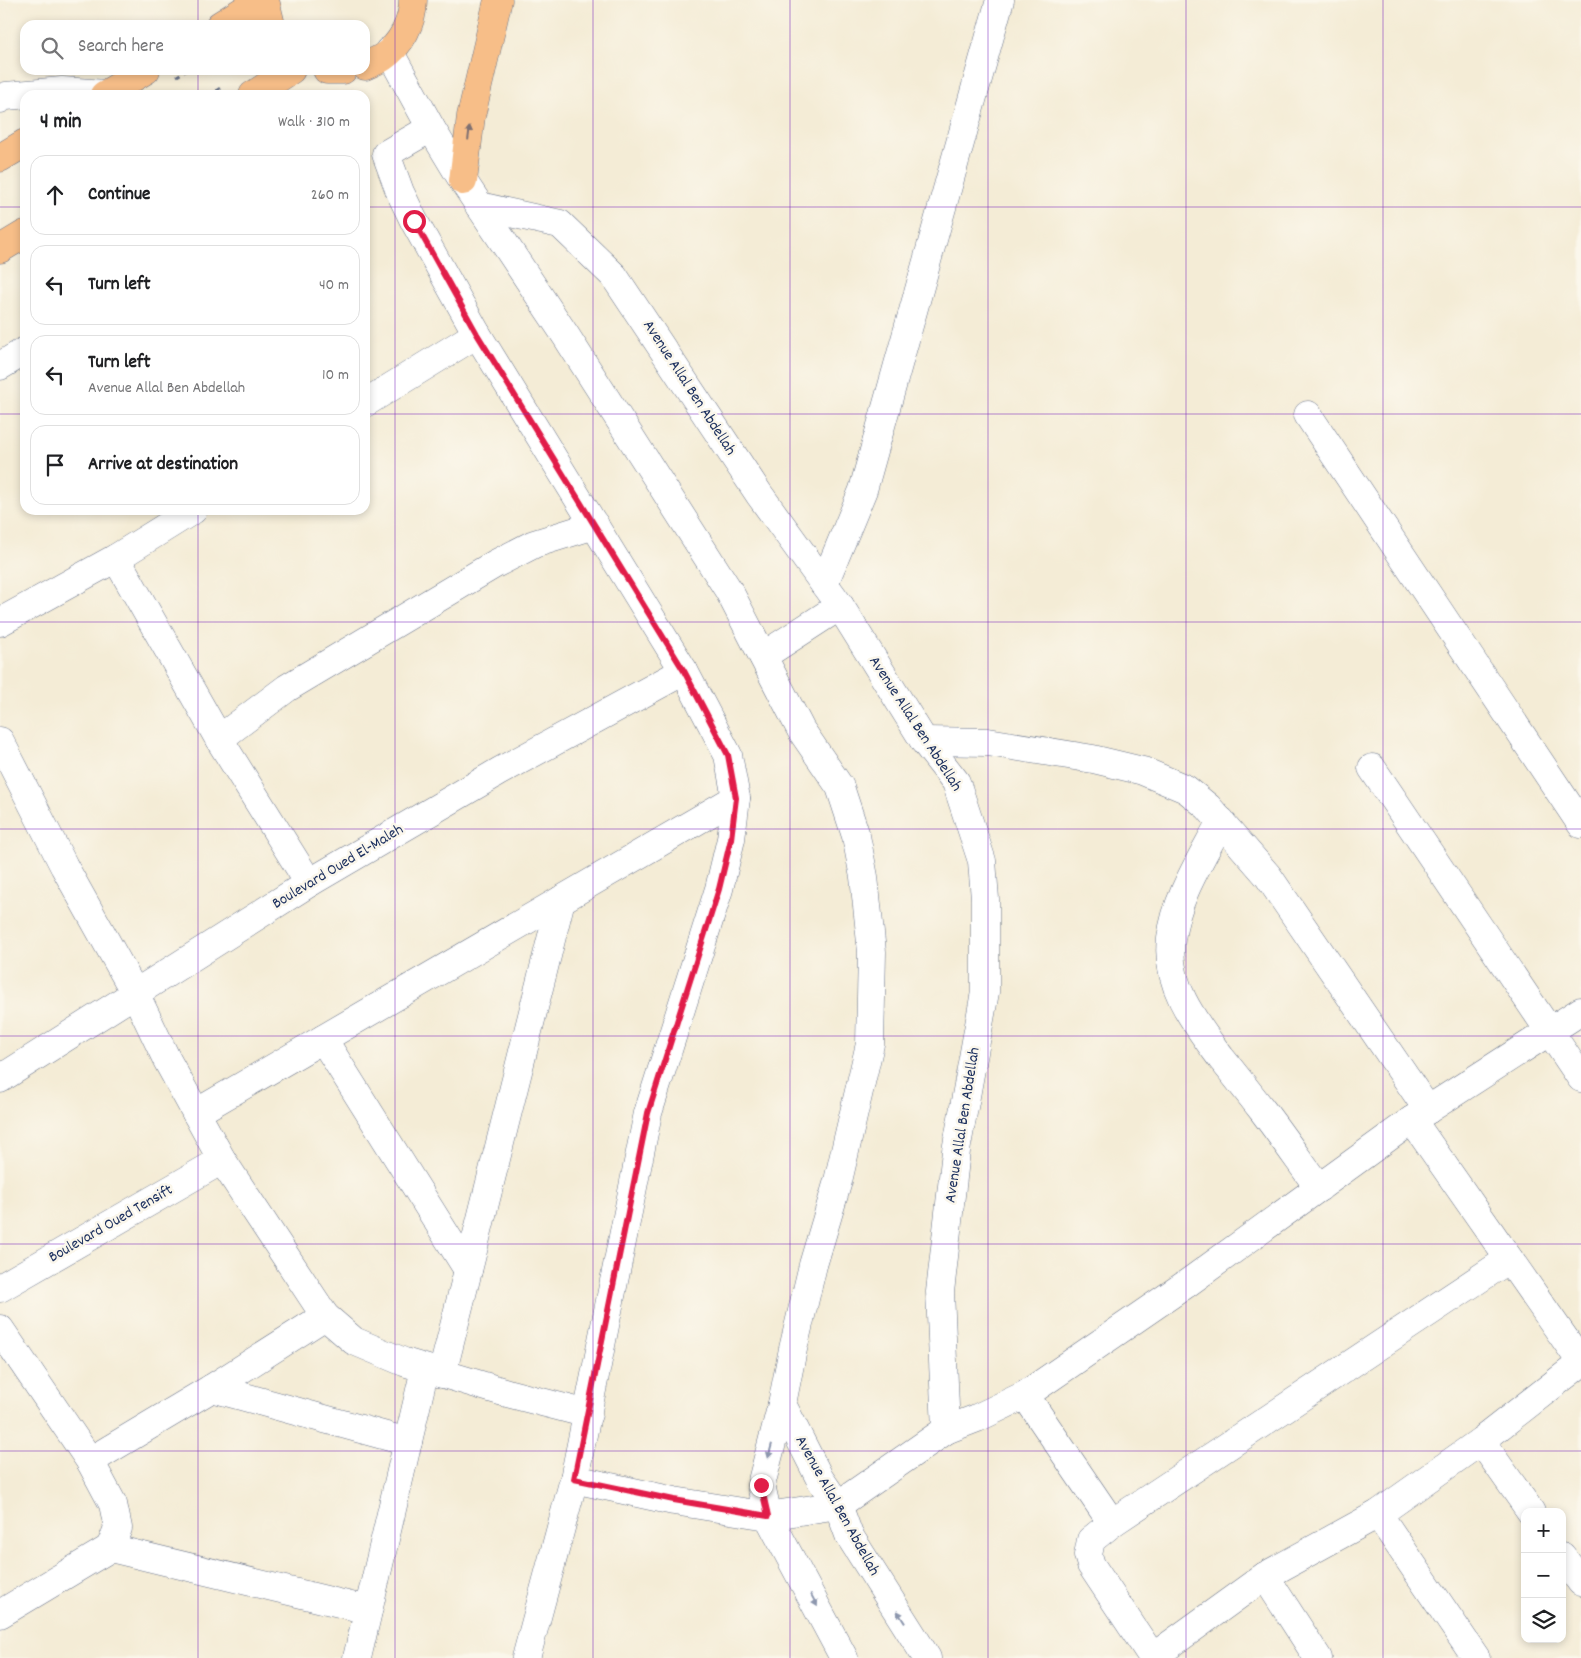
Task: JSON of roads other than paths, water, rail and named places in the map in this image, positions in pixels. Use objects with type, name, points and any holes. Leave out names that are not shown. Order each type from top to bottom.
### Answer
[{"type":"main road","points":[[228,20],[260,0]]},
{"type":"main road","points":[[265,0],[269,20]]},
{"type":"main road","points":[[370,64],[383,57],[404,34],[413,11],[413,0]]},
{"type":"main road","points":[[463,181],[471,116],[498,0]]},
{"type":"main road","points":[[113,90],[138,75]]},
{"type":"main road","points":[[261,90],[283,75]]},
{"type":"main road","points":[[0,158],[20,146]]},
{"type":"main road","points":[[0,249],[20,237]]},
{"type":"street","points":[[824,584],[863,490],[1000,0]]},
{"type":"street","name":"Avenue Allal Ben Abdellah","points":[[389,51],[431,128],[463,181],[566,336],[729,591],[801,730],[840,786],[856,836],[864,877],[872,952],[870,1044],[838,1181],[795,1339],[782,1404],[761,1485],[768,1516],[844,1658]]},
{"type":"street","points":[[0,99],[6,96],[20,95]]},
{"type":"street","points":[[431,128],[376,155],[400,192],[414,221],[477,334],[684,671],[728,755],[736,798],[731,839],[719,889],[648,1113],[574,1479],[526,1658]]},
{"type":"street","name":"Avenue Allal Ben Abdellah","points":[[479,206],[560,224],[614,276],[759,494],[840,606],[924,741],[956,782],[982,861],[985,899],[985,992],[956,1151],[940,1292],[946,1430]]},
{"type":"street","points":[[370,400],[477,334]]},
{"type":"street","points":[[0,366],[20,354]]},
{"type":"street","points":[[1308,415],[1581,824]]},
{"type":"street","points":[[0,622],[116,558],[185,515]]},
{"type":"street","points":[[219,739],[286,688],[495,564],[534,544],[595,525]]},
{"type":"street","points":[[116,558],[219,739],[309,883]]},
{"type":"street","points":[[763,656],[840,606]]},
{"type":"street","name":"Boulevard Oued El-Maleh","points":[[0,1078],[309,883],[500,771],[684,671]]},
{"type":"street","points":[[0,741],[64,866],[135,994],[222,1160],[325,1316],[354,1341],[404,1362],[588,1414]]},
{"type":"street","points":[[924,741],[988,742],[1093,759],[1143,771],[1186,789],[1208,807],[1268,876],[1287,902],[1510,1259],[1581,1362],[1481,1441],[1378,1514],[1265,1576],[1153,1658],[1091,1565],[1088,1555],[1091,1540],[1112,1524],[1510,1259]]},
{"type":"street","points":[[1372,768],[1581,1078]]},
{"type":"street","points":[[196,1113],[736,798]]},
{"type":"street","points":[[1221,821],[1178,906],[1171,940],[1170,960],[1176,985],[1186,1010],[1200,1030],[1319,1188]]},
{"type":"street","points":[[357,1658],[408,1442],[468,1270],[561,900]]},
{"type":"street","points":[[574,1479],[674,1500],[768,1516],[838,1505],[946,1430],[977,1418],[1025,1395],[1189,1282],[1420,1115],[1581,1011]]},
{"type":"street","points":[[323,1039],[468,1270]]},
{"type":"street","name":"Boulevard Oued Tensift","points":[[0,1288],[222,1160]]},
{"type":"street","points":[[90,1461],[212,1388],[325,1316]]},
{"type":"street","points":[[0,1329],[90,1461],[113,1504],[118,1528],[110,1548],[0,1614]]},
{"type":"street","points":[[212,1388],[408,1442]]},
{"type":"street","points":[[1025,1395],[1112,1524]]},
{"type":"street","name":"Avenue Allal Ben Abdellah","points":[[782,1404],[820,1479],[838,1505],[849,1535],[927,1658]]},
{"type":"street","points":[[1481,1441],[1528,1508]]},
{"type":"street","points":[[1378,1514],[1476,1658]]},
{"type":"street","points":[[110,1548],[368,1610]]},
{"type":"street","points":[[1566,1561],[1581,1582]]},
{"type":"street","points":[[1265,1576],[1318,1658]]}]
